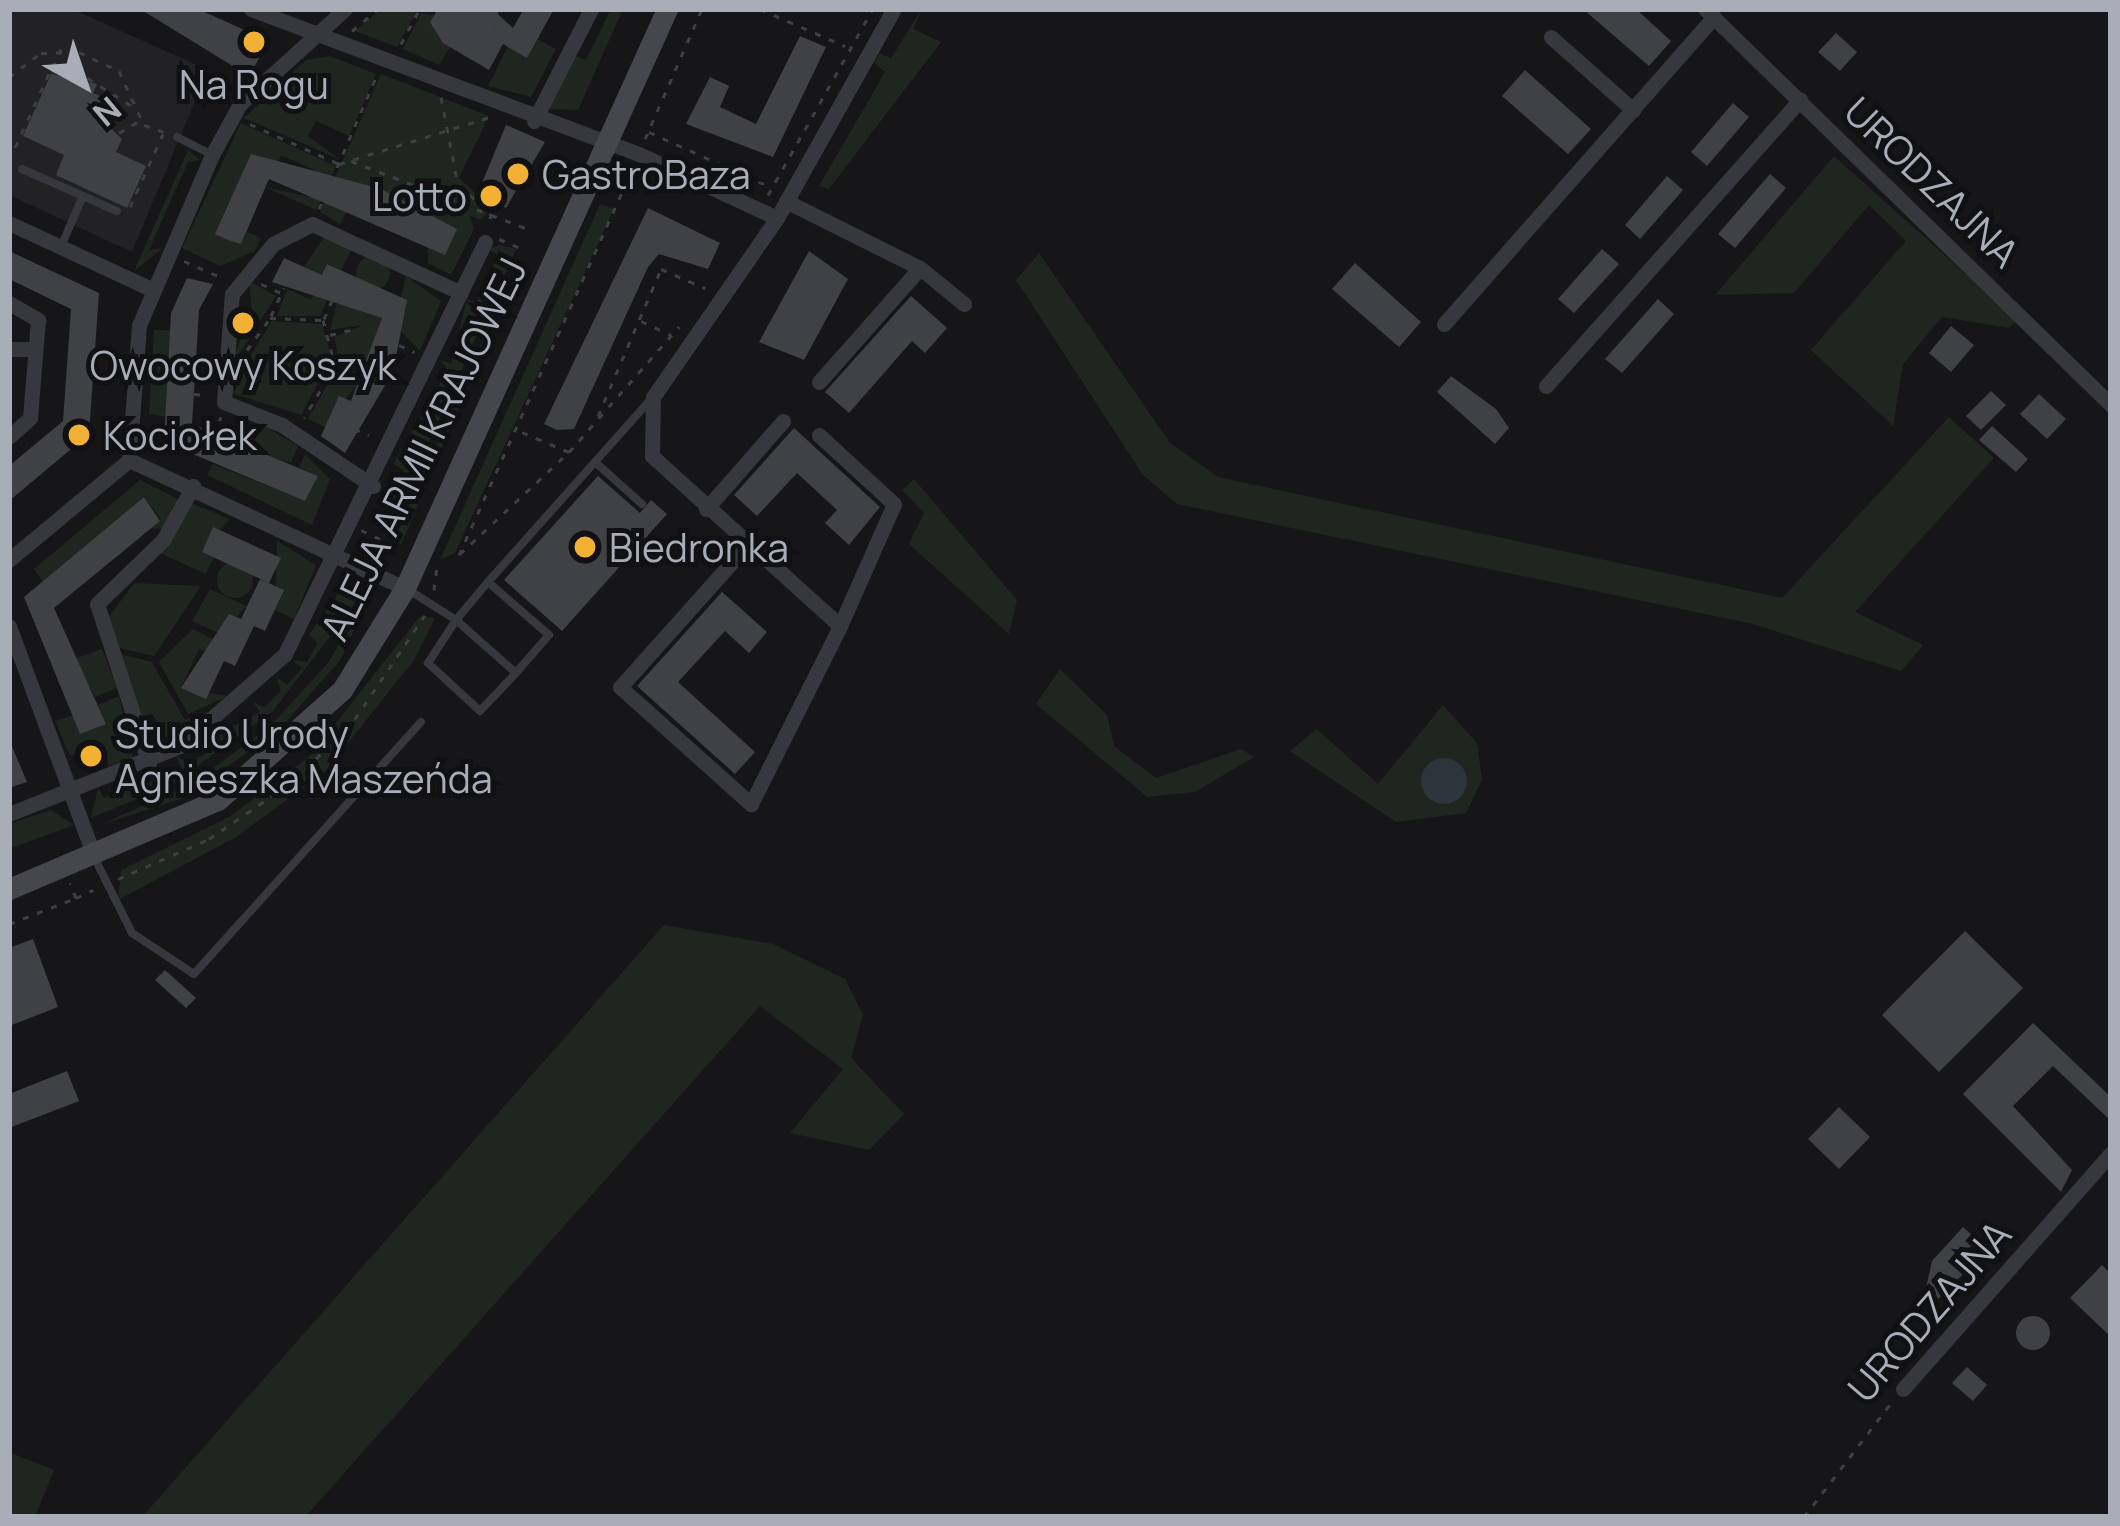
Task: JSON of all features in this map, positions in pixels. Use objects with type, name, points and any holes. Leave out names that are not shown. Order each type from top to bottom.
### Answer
[{"type":"street","points":[[251,9],[312,38],[393,61],[533,121],[639,154],[777,218]]},
{"type":"street","points":[[9,560],[129,460],[151,289],[212,155],[233,116],[345,9]]},
{"type":"street","points":[[533,121],[591,9]]},
{"type":"street","name":"ALEJA ARMII KRAJOWEJ","points":[[9,889],[198,812],[273,762],[342,690],[405,588],[667,9]]},
{"type":"street","points":[[840,626],[652,456],[653,397],[777,218],[894,9]]},
{"type":"street","points":[[1444,323],[1633,110],[1710,13]]},
{"type":"street","name":"URODZAJNA","points":[[1710,13],[2111,405]]},
{"type":"street","points":[[1551,38],[1633,110]]},
{"type":"street","points":[[1546,386],[1800,100]]},
{"type":"street","points":[[787,201],[920,268],[964,304]]},
{"type":"street","points":[[9,224],[151,289]]},
{"type":"street","points":[[373,486],[294,435],[224,402],[221,361],[237,284],[273,244],[312,224],[461,293]]},
{"type":"street","points":[[9,814],[149,763],[250,695],[340,556],[486,238]]},
{"type":"street","points":[[819,382],[920,268]]},
{"type":"street","points":[[9,303],[38,320],[30,418],[9,437]]},
{"type":"street","points":[[9,349],[35,349]]},
{"type":"street","points":[[706,509],[783,421]]},
{"type":"street","points":[[748,544],[620,687],[751,804],[840,626],[893,504],[819,435]]},
{"type":"street","points":[[129,460],[405,588]]},
{"type":"street","points":[[149,763],[97,604],[170,530],[193,486]]},
{"type":"street","points":[[9,626],[12,646],[94,856]]},
{"type":"street","name":"URODZAJNA","points":[[1903,1389],[2111,1153]]},
{"type":"lane","points":[[177,136],[212,155]]},
{"type":"lane","points":[[22,169],[117,211]]},
{"type":"lane","points":[[60,249],[83,196]]},
{"type":"lane","points":[[488,583],[549,635],[481,711],[428,663],[455,620],[653,397]]},
{"type":"lane","points":[[595,462],[642,504]]},
{"type":"lane","points":[[405,588],[455,620],[516,673]]},
{"type":"lane","points":[[94,856],[132,933],[194,974],[421,722]]},
{"type":"path","points":[[338,43],[378,9]]},
{"type":"path","points":[[312,224],[420,9]]},
{"type":"path","points":[[495,29],[497,9]]},
{"type":"path","points":[[685,321],[569,452],[459,555],[702,9]]},
{"type":"path","points":[[760,9],[847,47]]},
{"type":"path","points":[[760,209],[847,47],[873,9]]},
{"type":"path","points":[[9,161],[61,49]]},
{"type":"path","points":[[9,77],[61,49],[118,71],[141,120],[177,136]]},
{"type":"path","points":[[51,70],[88,76],[137,109]]},
{"type":"path","points":[[437,79],[458,185],[491,213]]},
{"type":"path","points":[[233,116],[339,164],[504,108]]},
{"type":"path","points":[[119,133],[141,120]]},
{"type":"path","points":[[117,211],[126,215],[164,132]]},
{"type":"path","points":[[649,132],[772,187]]},
{"type":"path","points":[[350,160],[528,229]]},
{"type":"path","points":[[486,238],[491,213]]},
{"type":"path","points":[[167,254],[237,284]]},
{"type":"path","points":[[596,422],[662,269],[712,291]]},
{"type":"path","points":[[698,306],[722,274]]},
{"type":"path","points":[[220,386],[271,318],[282,290],[266,286]]},
{"type":"path","points":[[294,435],[335,365],[323,320],[334,296]]},
{"type":"path","points":[[271,318],[323,320]]},
{"type":"path","points":[[640,320],[672,336]]},
{"type":"path","points":[[328,336],[358,328]]},
{"type":"path","points":[[196,358],[221,361]]},
{"type":"path","points":[[335,365],[362,376]]},
{"type":"path","points":[[247,449],[260,418]]},
{"type":"path","points":[[516,429],[569,452]]},
{"type":"path","name":"URODZAJNA","points":[[1804,1517],[1903,1389]]},
{"type":"shaded area","points":[[9,9],[72,9],[208,70],[132,252],[9,195]]},
{"type":"shaded area","points":[[381,9],[418,9],[397,47],[355,31]]},
{"type":"shaded area","points":[[611,9],[623,9],[578,110],[548,109],[572,55],[586,60]]},
{"type":"shaded area","points":[[922,9],[913,29],[941,42],[829,189],[819,186],[885,72],[874,63],[880,53],[891,58]]},
{"type":"shaded area","points":[[421,13],[435,15],[450,47],[439,65],[403,49]]},
{"type":"shaded area","points":[[537,39],[556,49],[531,97],[488,86],[508,46],[527,58]]},
{"type":"shaded area","points":[[330,56],[376,74],[349,136],[316,121],[308,136],[339,159],[244,118],[306,60]]},
{"type":"shaded area","points":[[381,74],[489,116],[459,178],[490,206],[482,220],[470,216],[474,229],[451,275],[428,263],[428,211],[345,179],[333,204],[347,211],[340,224],[320,212]]},
{"type":"shaded area","points":[[241,123],[336,166],[316,210],[265,187],[310,197],[320,173],[281,155],[276,167],[263,161],[241,244],[247,232],[261,238],[255,251],[220,266],[182,248]]},
{"type":"shaded area","points":[[188,150],[200,160],[188,162],[149,250],[163,248],[134,271]]},
{"type":"shaded area","points":[[1834,156],[2017,320],[2009,328],[1942,317],[1903,364],[1893,426],[1811,350],[1906,241],[1869,205],[1794,293],[1715,295]]},
{"type":"shaded area","points":[[600,204],[614,209],[455,553],[440,560]]},
{"type":"shaded area","points":[[324,237],[352,249],[341,270],[328,264],[322,275],[304,267]]},
{"type":"shaded area","points":[[499,245],[516,249],[492,304],[478,298],[498,255],[488,249]]},
{"type":"shaded area","points":[[1039,253],[1170,443],[1218,477],[1782,598],[1949,417],[1994,458],[1855,612],[1923,645],[1901,671],[1753,624],[1177,504],[1143,475],[1016,280]]},
{"type":"shaded area","points":[[373,256],[385,261],[390,273],[385,285],[373,290],[361,285],[356,273],[361,261]]},
{"type":"shaded area","points":[[406,276],[441,301],[420,351],[394,324]]},
{"type":"shaded area","points":[[249,281],[276,296],[227,373],[252,312]]},
{"type":"shaded area","points":[[317,288],[330,294],[320,316],[277,316],[287,289],[311,300]]},
{"type":"shaded area","points":[[338,298],[382,318],[363,373],[339,360],[334,337],[363,325],[330,330]]},
{"type":"shaded area","points":[[467,299],[489,309],[386,537],[370,516],[384,515],[404,470],[393,464],[448,370],[440,360],[451,364]]},
{"type":"shaded area","points":[[500,311],[401,545],[393,542],[490,324]]},
{"type":"shaded area","points":[[272,321],[322,324],[332,358],[301,415],[228,392]]},
{"type":"shaded area","points":[[154,330],[171,330],[166,417],[149,414]]},
{"type":"shaded area","points":[[336,369],[360,380],[325,427],[308,419]]},
{"type":"shaded area","points":[[261,424],[298,446],[291,463],[251,451]]},
{"type":"shaded area","points":[[305,454],[330,479],[312,525],[207,475],[213,464],[305,501],[318,476],[299,467]]},
{"type":"shaded area","points":[[914,479],[1017,600],[1009,634],[909,544],[924,513],[902,490]]},
{"type":"shaded area","points":[[140,480],[178,499],[164,529],[151,528],[161,519],[144,497],[43,582],[34,569]]},
{"type":"shaded area","points":[[191,503],[230,519],[202,551],[214,558],[206,574],[160,553]]},
{"type":"shaded area","points":[[277,541],[316,565],[294,619],[275,610]]},
{"type":"shaded area","points":[[235,562],[248,567],[253,580],[248,593],[235,598],[222,593],[217,580],[222,567]]},
{"type":"shaded area","points":[[353,573],[368,577],[352,608],[272,712],[171,785],[91,818],[98,788],[104,798],[126,791],[127,778],[133,790],[155,780],[150,769],[161,777],[181,767],[176,756],[188,763],[207,753],[201,743],[260,712],[253,702],[264,707],[281,691],[276,677],[287,685],[302,668],[292,660],[307,662],[318,643],[309,635]]},
{"type":"shaded area","points":[[134,583],[201,586],[154,656],[115,647],[105,622]]},
{"type":"shaded area","points":[[373,586],[341,659],[279,730],[183,798],[100,825],[193,783],[270,726],[328,663]]},
{"type":"shaded area","points":[[210,589],[247,606],[220,634],[192,621]]},
{"type":"shaded area","points":[[420,616],[435,618],[414,660],[325,772],[236,837],[118,900],[121,870],[229,817],[310,756]]},
{"type":"shaded area","points":[[193,629],[216,641],[210,654],[199,649],[181,688],[229,696],[188,714],[159,662]]},
{"type":"shaded area","points":[[102,649],[117,688],[95,697],[74,659]]},
{"type":"shaded area","points":[[115,653],[152,662],[185,720],[223,707],[147,747],[164,732],[152,714],[140,719]]},
{"type":"shaded area","points":[[1060,669],[1107,715],[1114,746],[1156,778],[1241,749],[1254,757],[1195,792],[1147,797],[1036,704]]},
{"type":"shaded area","points":[[119,696],[133,757],[109,766],[101,745],[70,756],[55,721],[74,715],[80,734],[106,723],[98,705]]},
{"type":"shaded area","points":[[1443,705],[1477,743],[1482,780],[1466,813],[1396,822],[1290,751],[1317,729],[1378,784]]},
{"type":"shaded area","points":[[1444,758],[1460,765],[1467,781],[1460,797],[1444,804],[1428,797],[1421,781],[1428,765]]},
{"type":"shaded area","points":[[51,810],[74,825],[9,849],[9,824]]},
{"type":"shaded area","points":[[664,925],[773,944],[845,979],[863,1015],[851,1058],[904,1114],[869,1150],[790,1133],[843,1069],[760,1006],[305,1517],[142,1517]]},
{"type":"shaded area","points":[[9,1452],[54,1470],[35,1517],[9,1517]]},
{"type":"building","points":[[140,9],[198,9],[269,41],[249,76]]},
{"type":"building","points":[[438,9],[492,9],[513,28],[524,9],[554,9],[527,58],[503,44],[489,70],[443,43],[430,22]]},
{"type":"building","points":[[1583,9],[1636,9],[1671,41],[1649,66]]},
{"type":"building","points":[[1836,33],[1857,52],[1840,71],[1818,52]]},
{"type":"building","points":[[800,36],[826,47],[773,157],[686,124],[710,77],[729,86],[720,107],[756,124]]},
{"type":"building","points":[[1525,70],[1591,129],[1568,154],[1502,96]]},
{"type":"building","points":[[51,74],[97,84],[93,93],[114,102],[105,123],[122,139],[116,152],[146,166],[127,208],[56,175],[64,155],[23,136]]},
{"type":"building","points":[[1733,103],[1749,117],[1707,166],[1691,152]]},
{"type":"building","points":[[506,125],[545,142],[506,208],[477,195]]},
{"type":"building","points":[[251,154],[381,189],[457,229],[445,255],[269,179],[241,244],[228,240],[215,234]]},
{"type":"building","points":[[1770,174],[1786,188],[1735,248],[1718,234]]},
{"type":"building","points":[[1667,176],[1683,190],[1640,239],[1625,225]]},
{"type":"building","points":[[648,208],[720,243],[708,269],[659,254],[648,267],[574,429],[557,430],[544,424]]},
{"type":"building","points":[[1602,249],[1619,264],[1574,313],[1558,299]]},
{"type":"building","points":[[9,251],[99,293],[89,434],[9,501],[9,466],[63,421],[71,309],[9,279]]},
{"type":"building","points":[[809,251],[848,279],[804,360],[759,342]]},
{"type":"building","points":[[284,258],[322,275],[327,264],[407,300],[393,372],[345,453],[321,436],[339,396],[351,401],[382,318],[272,282]]},
{"type":"building","points":[[1355,263],[1421,322],[1399,347],[1332,289]]},
{"type":"building","points":[[187,278],[213,284],[199,310],[192,424],[318,476],[305,501],[164,442],[171,313]]},
{"type":"building","points":[[911,296],[947,328],[925,353],[912,341],[849,413],[825,392]]},
{"type":"building","points":[[1658,299],[1674,314],[1622,373],[1605,359]]},
{"type":"building","points":[[1951,326],[1974,345],[1951,372],[1929,353]]},
{"type":"building","points":[[1451,376],[1496,409],[1509,428],[1495,444],[1437,392]]},
{"type":"building","points":[[1991,391],[2006,405],[1981,430],[1966,416]]},
{"type":"building","points":[[2039,394],[2066,419],[2047,439],[2020,414]]},
{"type":"building","points":[[1992,426],[2028,459],[2016,472],[1979,440]]},
{"type":"building","points":[[794,428],[880,507],[849,545],[825,523],[837,510],[797,473],[757,516],[734,495]]},
{"type":"building","name":"Biedronka","points":[[598,476],[640,513],[651,500],[667,514],[562,631],[504,580]]},
{"type":"building","points":[[144,497],[160,521],[54,608],[106,724],[80,734],[24,597]]},
{"type":"building","points":[[213,527],[281,558],[269,583],[202,552]]},
{"type":"building","points":[[260,579],[284,590],[265,631],[254,626],[235,666],[224,661],[206,699],[181,688],[229,614],[241,619]]},
{"type":"building","points":[[722,592],[767,632],[749,653],[725,631],[678,682],[755,752],[735,774],[637,686]]},
{"type":"building","points":[[9,739],[27,782],[9,788]]},
{"type":"building","points":[[1965,931],[2023,988],[1939,1072],[1882,1015]]},
{"type":"building","points":[[33,939],[58,1007],[9,1026],[9,948]]},
{"type":"building","points":[[165,970],[196,998],[186,1008],[155,980]]},
{"type":"building","points":[[2033,1023],[2111,1097],[2111,1121],[2053,1066],[2013,1106],[2072,1170],[2061,1192],[1963,1094]]},
{"type":"building","points":[[67,1071],[79,1101],[9,1128],[9,1094]]},
{"type":"building","points":[[1839,1107],[1870,1137],[1839,1169],[1808,1139]]},
{"type":"building","points":[[1963,1227],[1977,1240],[1958,1259],[1968,1269],[1938,1299],[1926,1288],[1932,1261]]},
{"type":"building","points":[[2102,1265],[2111,1274],[2111,1337],[2070,1298]]},
{"type":"building","points":[[2033,1316],[2045,1321],[2050,1333],[2045,1345],[2033,1350],[2021,1345],[2016,1333],[2021,1321]]},
{"type":"building","points":[[1967,1367],[1987,1385],[1973,1401],[1952,1383]]},
{"type":"place","name":"Na Rogu","points":[[254,42]]},
{"type":"place","name":"GastroBaza","points":[[518,174]]},
{"type":"place","name":"Lotto","points":[[491,196]]},
{"type":"place","name":"Owocowy Koszyk","points":[[243,323]]},
{"type":"place","name":"Kociołek","points":[[79,435]]},
{"type":"place","name":"Biedronka","points":[[585,547]]},
{"type":"place","name":"Studio Urody Agnieszka Maszeńda","points":[[91,756]]}]
